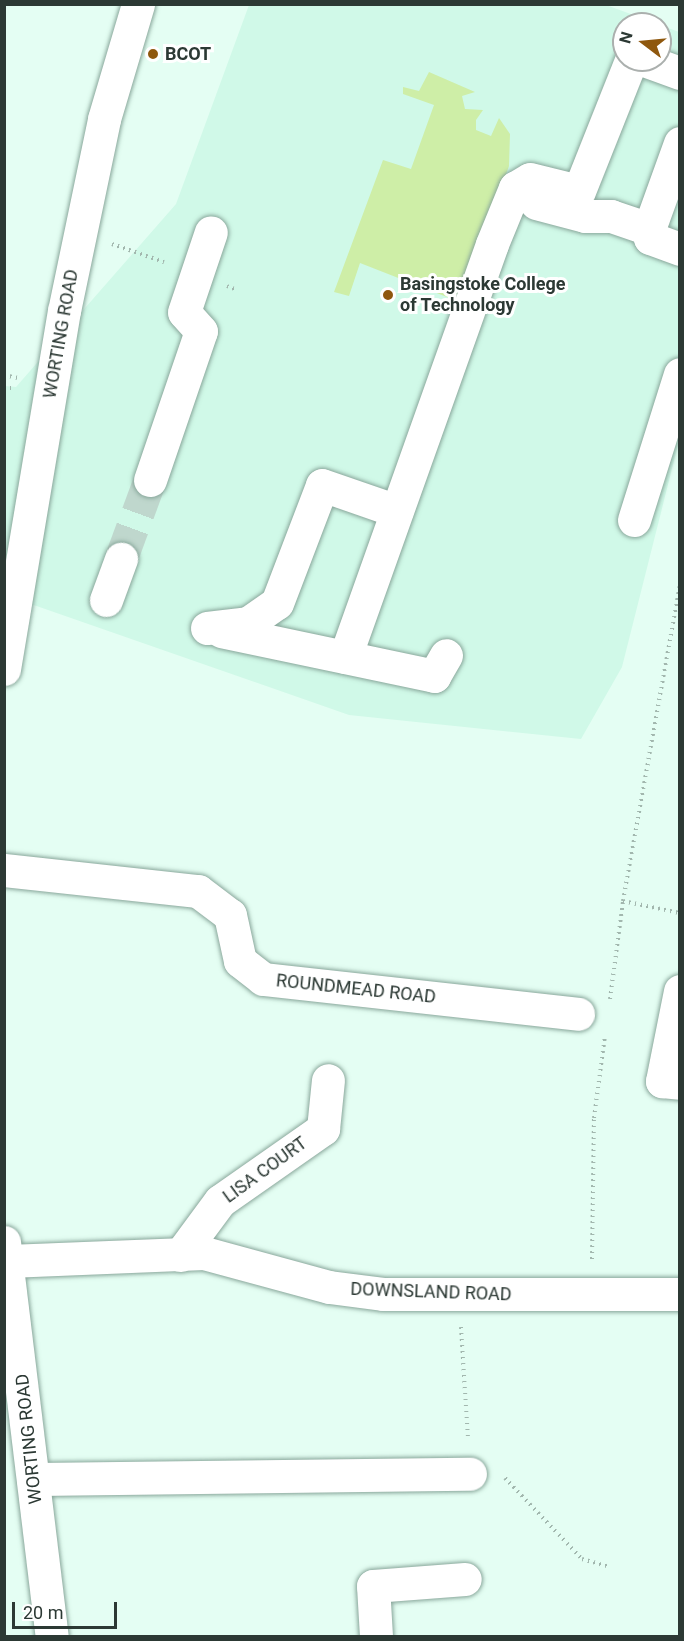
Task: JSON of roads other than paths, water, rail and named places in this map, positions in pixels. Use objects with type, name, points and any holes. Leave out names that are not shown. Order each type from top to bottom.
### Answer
[{"type":"street","name":"WORTING ROAD","points":[[4,669],[64,310],[104,118],[138,4]]},
{"type":"street","points":[[345,657],[492,244],[515,188],[530,179],[579,191],[626,72]]},
{"type":"street","points":[[680,143],[649,228],[650,238],[680,249]]},
{"type":"street","points":[[515,188],[531,201],[585,216],[611,216],[649,228]]},
{"type":"street","points":[[150,480],[201,331],[184,312],[211,232]]},
{"type":"street","points":[[634,520],[680,374]]},
{"type":"street","points":[[397,511],[322,485],[277,603],[248,623],[207,628],[434,676],[446,655]]},
{"type":"street","points":[[106,600],[121,559]]},
{"type":"street","name":"ROUNDMEAD ROAD","points":[[4,870],[198,891],[230,915],[240,962],[263,979],[592,1021]]},
{"type":"street","points":[[680,992],[662,1081],[680,1083]]},
{"type":"street","name":"LISA COURT","points":[[180,1255],[220,1201],[323,1128],[328,1080]]},
{"type":"street","name":"WORTING ROAD","points":[[6,1252],[14,1385],[33,1479],[52,1636]]},
{"type":"street","name":"DOWNSLAND ROAD","points":[[6,1252],[180,1255],[204,1253],[329,1287],[383,1294],[680,1294]]},
{"type":"street","points":[[33,1479],[470,1474]]},
{"type":"street","points":[[376,1636],[373,1586],[465,1580]]},
{"type":"tunnel","points":[[121,559],[150,480]]},
{"type":"place","name":"BCOT","points":[[153,54]]},
{"type":"place","name":"Basingstoke College of Technology","points":[[388,295]]}]
